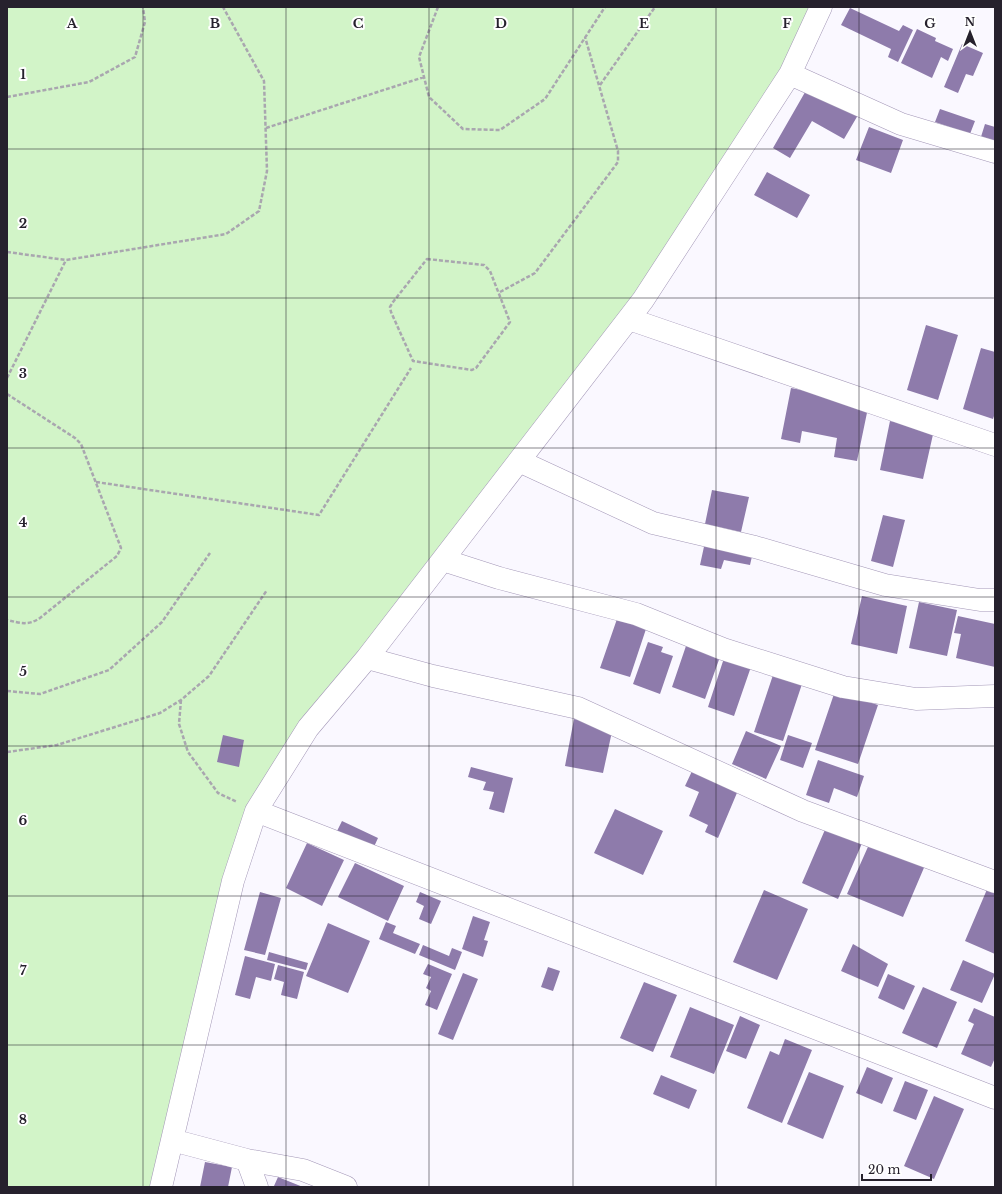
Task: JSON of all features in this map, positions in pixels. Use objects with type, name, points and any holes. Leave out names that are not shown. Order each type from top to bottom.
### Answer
[{"type":"street","points":[[161,1187],[234,881],[256,811],[308,728],[367,658],[643,300],[790,74],[821,7]]},
{"type":"street","points":[[790,74],[901,124],[995,152]]},
{"type":"street","points":[[628,319],[995,445]]},
{"type":"street","points":[[519,461],[653,523],[755,547],[885,585],[980,600],[995,600]]},
{"type":"street","points":[[443,560],[499,578],[636,614],[723,649],[843,687],[916,699],[995,696]]},
{"type":"street","points":[[367,658],[433,676],[578,708],[803,812],[995,882]]},
{"type":"street","points":[[256,811],[995,1098]]},
{"type":"street","points":[[172,1140],[248,1160],[303,1170],[346,1187]]},
{"type":"street","points":[[248,1160],[257,1187]]},
{"type":"path","points":[[7,97],[89,82],[135,57],[145,22],[143,7]]},
{"type":"path","points":[[7,252],[66,260],[226,234],[259,211],[266,171],[264,81],[223,7]]},
{"type":"path","points":[[438,7],[419,57],[429,97],[463,129],[500,130],[545,98],[605,7]]},
{"type":"path","points":[[599,85],[654,7]]},
{"type":"path","points":[[500,292],[535,273],[618,162],[618,151],[585,36]]},
{"type":"path","points":[[266,128],[424,77]]},
{"type":"path","points":[[427,259],[484,265],[490,271],[500,292],[510,322],[476,368],[472,370],[413,361],[390,307],[427,259]]},
{"type":"path","points":[[7,378],[66,260]]},
{"type":"path","points":[[96,482],[319,515],[412,368]]},
{"type":"path","points":[[7,394],[75,438],[81,444],[121,548],[117,556],[33,623],[25,624],[7,620]]},
{"type":"path","points":[[7,691],[40,694],[109,670],[162,622],[210,553]]},
{"type":"path","points":[[7,752],[57,745],[160,713],[181,700],[209,676],[267,590]]},
{"type":"path","points":[[181,700],[179,724],[188,752],[218,793],[256,811]]},
{"type":"green space","points":[[7,7],[821,7],[732,161],[256,811],[161,1187],[7,1187]]},
{"type":"building","points":[[850,8],[899,31],[903,25],[913,30],[898,62],[888,57],[891,49],[841,25]]},
{"type":"building","points":[[917,29],[936,38],[935,41],[953,49],[948,61],[941,57],[932,78],[901,63]]},
{"type":"building","points":[[962,44],[983,53],[973,76],[966,74],[958,93],[944,87]]},
{"type":"building","points":[[808,87],[858,115],[844,139],[812,121],[790,158],[773,148]]},
{"type":"building","points":[[940,109],[975,121],[970,134],[935,122]]},
{"type":"building","points":[[985,124],[995,127],[995,144],[980,140]]},
{"type":"building","points":[[869,127],[903,140],[891,173],[856,160]]},
{"type":"building","points":[[767,172],[810,195],[797,218],[754,195]]},
{"type":"building","points":[[926,325],[958,335],[938,400],[907,390]]},
{"type":"building","points":[[981,348],[995,352],[995,413],[993,419],[963,409]]},
{"type":"building","points":[[791,388],[869,403],[857,461],[834,457],[837,438],[802,431],[800,443],[781,439]]},
{"type":"building","points":[[890,421],[934,430],[923,479],[880,470]]},
{"type":"building","points":[[712,490],[749,497],[741,532],[705,524]]},
{"type":"building","points":[[883,515],[905,520],[893,567],[871,561]]},
{"type":"building","points":[[705,542],[753,552],[750,565],[724,560],[721,569],[700,565]]},
{"type":"building","points":[[862,596],[907,606],[897,654],[851,644]]},
{"type":"building","points":[[919,602],[957,610],[947,656],[909,648]]},
{"type":"building","points":[[958,616],[995,624],[995,667],[956,658],[961,634],[954,633]]},
{"type":"building","points":[[617,619],[646,629],[630,677],[600,668]]},
{"type":"building","points":[[648,642],[663,647],[661,652],[673,656],[660,694],[633,684]]},
{"type":"building","points":[[687,643],[721,654],[705,699],[672,687]]},
{"type":"building","points":[[726,652],[753,661],[734,716],[708,707]]},
{"type":"building","points":[[774,672],[803,681],[783,741],[754,732]]},
{"type":"building","points":[[835,691],[878,705],[858,764],[815,750]]},
{"type":"building","points":[[574,719],[613,727],[603,773],[565,766]]},
{"type":"building","points":[[746,731],[781,746],[766,779],[732,764]]},
{"type":"building","points":[[223,735],[244,740],[239,767],[217,762]]},
{"type":"building","points":[[788,735],[812,743],[803,768],[780,760]]},
{"type":"building","points":[[818,760],[864,776],[857,797],[834,788],[829,803],[806,795]]},
{"type":"building","points":[[471,767],[513,778],[504,813],[489,809],[494,792],[483,790],[486,782],[468,777]]},
{"type":"building","points":[[693,769],[739,788],[718,838],[705,832],[708,825],[689,816],[699,792],[685,786]]},
{"type":"building","points":[[615,809],[663,831],[643,875],[594,853]]},
{"type":"building","points":[[342,821],[378,838],[373,849],[336,833]]},
{"type":"building","points":[[827,825],[863,841],[838,899],[802,883]]},
{"type":"building","points":[[871,840],[926,863],[903,917],[847,894]]},
{"type":"building","points":[[307,843],[344,860],[322,906],[286,888]]},
{"type":"building","points":[[355,863],[404,886],[388,921],[338,897]]},
{"type":"building","points":[[988,887],[995,890],[995,954],[965,941]]},
{"type":"building","points":[[764,890],[808,909],[777,980],[733,962]]},
{"type":"building","points":[[260,892],[281,898],[265,955],[244,950]]},
{"type":"building","points":[[420,892],[441,901],[431,924],[419,919],[424,906],[416,902]]},
{"type":"building","points":[[473,916],[490,922],[484,940],[488,941],[483,957],[462,949]]},
{"type":"building","points":[[386,922],[396,926],[393,933],[420,944],[415,954],[379,939]]},
{"type":"building","points":[[328,923],[370,941],[348,993],[306,976]]},
{"type":"building","points":[[853,944],[888,964],[878,987],[841,971]]},
{"type":"building","points":[[423,945],[449,956],[452,948],[462,952],[455,970],[419,955]]},
{"type":"building","points":[[269,952],[308,963],[306,970],[267,960]]},
{"type":"building","points":[[245,956],[275,964],[271,981],[256,977],[250,999],[235,995]]},
{"type":"building","points":[[963,960],[995,974],[982,1003],[950,990]]},
{"type":"building","points":[[428,964],[452,974],[437,1010],[425,1005],[431,991],[426,988],[431,977],[423,974]]},
{"type":"building","points":[[278,965],[304,972],[297,999],[281,995],[284,982],[274,979]]},
{"type":"building","points":[[548,967],[560,971],[553,991],[541,987]]},
{"type":"building","points":[[463,973],[478,979],[453,1040],[438,1034]]},
{"type":"building","points":[[888,974],[915,986],[904,1010],[878,998]]},
{"type":"building","points":[[644,982],[677,995],[653,1052],[620,1038]]},
{"type":"building","points":[[923,987],[957,1002],[937,1048],[902,1033]]},
{"type":"building","points":[[690,1007],[734,1025],[714,1074],[670,1057]]},
{"type":"building","points":[[974,1008],[995,1017],[995,1058],[991,1067],[961,1054],[974,1024],[968,1021]]},
{"type":"building","points":[[740,1016],[760,1025],[746,1059],[726,1051]]},
{"type":"building","points":[[785,1039],[812,1050],[782,1123],[747,1108],[770,1051],[779,1055]]},
{"type":"building","points":[[867,1067],[893,1078],[882,1104],[856,1093]]},
{"type":"building","points":[[809,1072],[844,1086],[823,1139],[787,1124]]},
{"type":"building","points":[[661,1075],[697,1090],[689,1109],[653,1094]]},
{"type":"building","points":[[905,1081],[928,1090],[916,1120],[893,1111]]},
{"type":"building","points":[[934,1096],[964,1109],[934,1179],[904,1166]]},
{"type":"building","points":[[205,1162],[232,1167],[228,1187],[200,1187]]},
{"type":"building","points":[[278,1177],[303,1187],[275,1187],[274,1186]]}]
